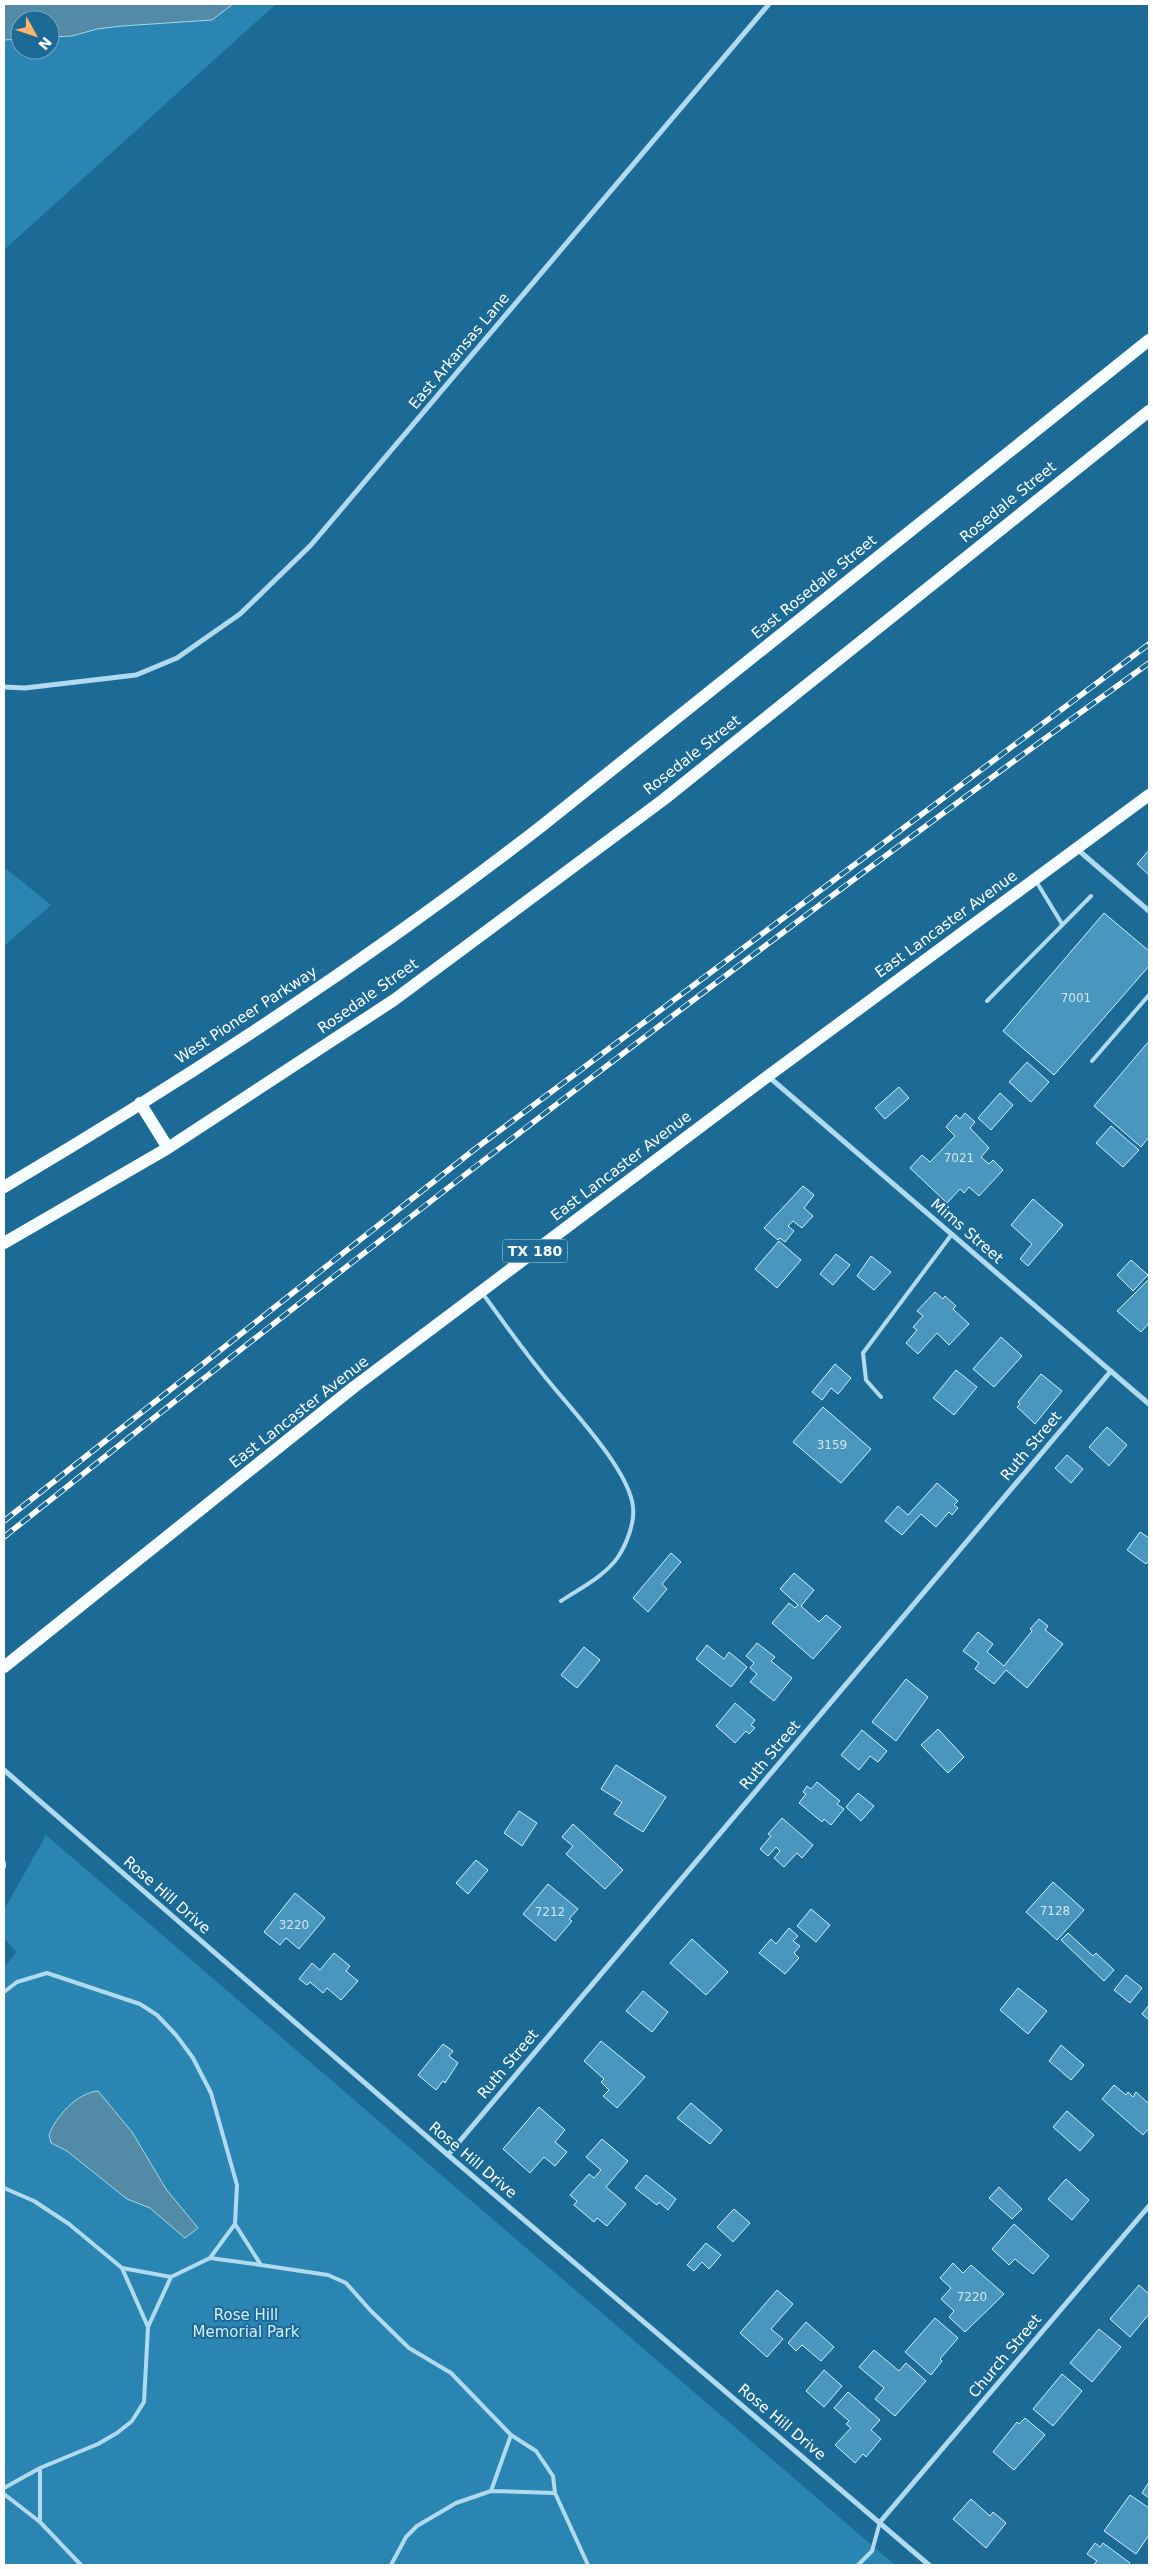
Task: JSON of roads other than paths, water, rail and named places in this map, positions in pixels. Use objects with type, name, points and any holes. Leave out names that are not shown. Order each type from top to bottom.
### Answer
[{"type":"main road","name":"East Rosedale Street","points":[[499,859],[1149,340]]},
{"type":"main road","name":"Rosedale Street","points":[[168,1148],[394,1000],[655,806],[1149,410]]},
{"type":"main road","name":"East Lancaster Avenue","points":[[4,1667],[354,1387],[768,1076],[1149,795]]},
{"type":"main road","name":"West Pioneer Parkway","points":[[4,1187],[280,1015],[443,902],[499,859]]},
{"type":"main road","points":[[4,1243],[168,1148],[140,1102]]},
{"type":"street","name":"East Arkansas Lane","points":[[4,687],[25,688],[136,675],[177,658],[240,614],[311,545],[769,4]]},
{"type":"street","points":[[1077,848],[1149,911]]},
{"type":"street","name":"Mims Street","points":[[768,1076],[1149,1404]]},
{"type":"street","name":"Ruth Street","points":[[448,2155],[1111,1371]]},
{"type":"street","name":"Rose Hill Drive","points":[[4,1772],[448,2155],[930,2565]]},
{"type":"street","name":"Church Street","points":[[880,2522],[1149,2206]]},
{"type":"lane","points":[[1035,880],[1062,924]]},
{"type":"lane","points":[[987,1001],[1090,896]]},
{"type":"lane","points":[[1092,1061],[1149,995]]},
{"type":"lane","points":[[880,1398],[866,1380],[863,1353],[952,1234]]},
{"type":"lane","points":[[482,1292],[540,1371],[608,1455],[624,1482],[633,1507],[626,1542],[618,1558],[608,1568],[561,1601]]},
{"type":"lane","points":[[4,1863],[4,1868]]},
{"type":"lane","points":[[4,1992],[18,1982],[48,1973],[140,2004],[166,2023],[193,2058],[211,2094],[237,2185],[235,2224],[210,2258],[171,2277],[122,2268]]},
{"type":"lane","points":[[4,2188],[34,2200],[69,2224],[122,2268],[148,2327]]},
{"type":"lane","points":[[235,2224],[261,2265]]},
{"type":"lane","points":[[210,2258],[328,2275],[346,2283],[371,2311],[410,2348],[451,2373],[512,2435],[536,2451],[553,2476],[555,2493],[588,2565]]},
{"type":"lane","points":[[4,2488],[40,2468],[98,2444],[117,2433],[132,2421],[144,2402],[148,2327],[171,2277]]},
{"type":"lane","points":[[491,2491],[512,2435]]},
{"type":"lane","points":[[40,2468],[40,2522]]},
{"type":"lane","points":[[391,2565],[406,2537],[417,2526],[456,2503],[491,2491],[555,2493]]},
{"type":"lane","points":[[4,2494],[40,2522],[81,2565]]},
{"type":"lane","points":[[858,2565],[872,2551],[880,2522]]},
{"type":"railway","points":[[4,1521],[475,1149],[1149,644]]},
{"type":"railway","points":[[4,1537],[287,1313],[571,1093],[858,876],[1149,663]]},
{"type":"park label","name":"Rose Hill Memorial Park","points":[[246,2324]]}]
